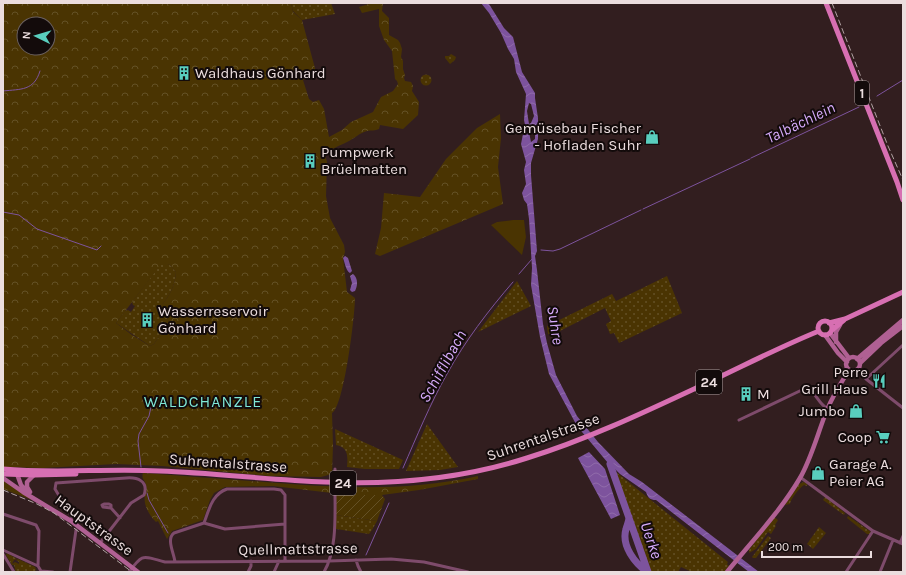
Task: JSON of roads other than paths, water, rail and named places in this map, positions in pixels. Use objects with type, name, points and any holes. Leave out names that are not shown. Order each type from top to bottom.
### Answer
[{"type":"main road","name":"1","points":[[826,3],[903,200]]},
{"type":"main road","name":"1","points":[[897,182],[903,193]]},
{"type":"main road","points":[[727,572],[787,498],[800,477],[810,457],[827,408],[849,370],[847,367],[848,360],[844,353],[829,333],[818,331],[818,326],[824,321],[829,322],[845,319],[903,292]]},
{"type":"main road","points":[[829,333],[845,319]]},
{"type":"main road","points":[[836,342],[836,332],[845,319]]},
{"type":"main road","points":[[849,370],[857,370],[859,367],[859,361],[866,351],[903,320]]},
{"type":"main road","points":[[829,322],[831,326],[829,333],[838,354],[848,360]]},
{"type":"main road","points":[[859,361],[903,326]]},
{"type":"main road","name":"Suhrentalstrasse","points":[[15,473],[105,470],[175,471],[325,482],[401,482],[459,475],[484,470],[527,458],[599,431],[818,331]]},
{"type":"main road","points":[[844,353],[856,355],[866,351]]},
{"type":"main road","points":[[848,360],[853,357],[859,361]]},
{"type":"main road","name":"24","points":[[3,469],[15,473]]},
{"type":"main road","name":"24","points":[[3,474],[15,473],[34,475],[83,473],[105,470]]},
{"type":"main road","points":[[15,473],[13,479],[15,486]]},
{"type":"main road","points":[[15,473],[21,485],[35,498]]},
{"type":"main road","points":[[34,475],[27,482],[27,487],[35,498]]},
{"type":"main road","points":[[3,478],[23,492],[35,498]]},
{"type":"main road","name":"Hauptstrasse","points":[[35,498],[71,521],[100,543],[131,570],[138,572]]},
{"type":"street","points":[[866,379],[903,345]]},
{"type":"street","points":[[857,370],[866,379],[903,408]]},
{"type":"street","points":[[739,420],[803,388],[811,390],[822,405],[827,408]]},
{"type":"street","points":[[335,469],[335,476]]},
{"type":"street","points":[[71,521],[72,517],[55,489],[56,483],[132,477],[141,480],[145,487],[144,495],[132,503],[100,543]]},
{"type":"street","points":[[800,477],[873,531],[901,543],[903,536]]},
{"type":"street","points":[[204,523],[214,498],[220,491],[227,489],[282,490],[285,495],[285,561]]},
{"type":"street","points":[[324,572],[329,561],[335,530],[335,491]]},
{"type":"street","points":[[111,508],[120,518]]},
{"type":"street","points":[[3,514],[36,525],[39,531],[38,566],[40,571],[53,572]]},
{"type":"street","points":[[175,562],[170,541],[171,536],[174,533],[204,523],[224,529],[285,524]]},
{"type":"street","points":[[70,572],[76,530]]},
{"type":"street","points":[[846,572],[873,531]]},
{"type":"street","points":[[880,572],[893,540]]},
{"type":"street","points":[[3,550],[38,566]]},
{"type":"street","points":[[3,554],[14,572]]},
{"type":"street","name":"Quellmattstrasse","points":[[131,570],[137,560],[144,558],[165,562],[391,559],[424,562],[468,572]]},
{"type":"street","points":[[356,560],[361,572]]},
{"type":"street","points":[[248,572],[251,566],[251,561]]},
{"type":"street","points":[[274,572],[278,561]]},
{"type":"street","points":[[453,572],[454,568]]},
{"type":"water","points":[[481,3],[489,4],[504,28],[513,37],[522,72],[535,93],[538,118],[538,139],[531,163],[531,175],[537,251],[535,256],[543,324],[556,375],[577,416],[598,442],[629,474],[642,482],[759,572],[749,572],[656,500],[652,500],[646,492],[620,474],[608,463],[577,426],[549,374],[540,337],[531,285],[532,268],[529,219],[527,204],[522,193],[526,184],[524,170],[526,162],[521,144],[523,134],[526,130],[524,120],[526,94],[516,72],[514,59],[489,13]],"holes":[[[529,103],[531,104],[534,116],[529,124],[527,111]],[[533,127],[535,129],[535,139],[531,142],[529,132]]]},
{"type":"water","points":[[345,256],[348,258],[352,271],[350,273],[343,258]]},
{"type":"water","points":[[353,274],[357,280],[357,286],[355,291],[352,292],[350,290],[352,283],[350,276]]},
{"type":"water","points":[[589,452],[605,469],[620,515],[611,519],[578,458]]},
{"type":"waterway","points":[[3,91],[21,89],[30,86],[37,78],[40,71]]},
{"type":"waterway","points":[[877,96],[903,80]]},
{"type":"waterway","name":"Talbächlein","points":[[751,158],[859,107]]},
{"type":"waterway","name":"Talbächlein","points":[[643,209],[750,159]]},
{"type":"waterway","name":"Talbächlein","points":[[541,250],[553,251],[560,249],[641,210]]},
{"type":"waterway","points":[[3,212],[19,215],[37,229],[97,250],[101,246]]},
{"type":"waterway","points":[[519,274],[532,259]]},
{"type":"waterway","name":"Schifflibach","points":[[403,468],[429,408],[461,350],[477,326],[513,282]]},
{"type":"waterway","points":[[141,467],[138,441],[139,434],[149,416],[153,398]]},
{"type":"waterway","name":"Uerke","points":[[610,464],[648,572]]},
{"type":"waterway","points":[[147,493],[149,500],[168,533]]},
{"type":"waterway","name":"Schifflibach","points":[[366,555],[389,503]]},
{"type":"waterway","name":"Uerke","points":[[629,517],[625,542],[630,554],[647,572]]},
{"type":"tunnel","points":[[335,476],[335,491]]},
{"type":"railway","points":[[832,3],[888,146],[903,180]]},
{"type":"railway","points":[[3,490],[37,504],[54,513],[132,572]]},
{"type":"place","name":"Waldhaus Gönhard","points":[[184,73]]},
{"type":"place","name":"Gemüsebau Fischer - Hofladen Suhr","points":[[652,137]]},
{"type":"place","name":"Pumpwerk Brüelmatten","points":[[310,161]]},
{"type":"place","name":"Wasserreservoir Gönhard","points":[[147,320]]},
{"type":"place","name":"Perre Grill Haus","points":[[879,381]]},
{"type":"place","name":"M","points":[[746,394]]},
{"type":"place","name":"Jumbo","points":[[856,411]]},
{"type":"place","name":"Coop","points":[[883,437]]},
{"type":"place","name":"Garage A. Peier AG","points":[[818,473]]},
{"type":"district","name":"WALDCHANZLE","points":[[203,401]]},
{"type":"water label","name":"Suhre","points":[[556,325]]}]
